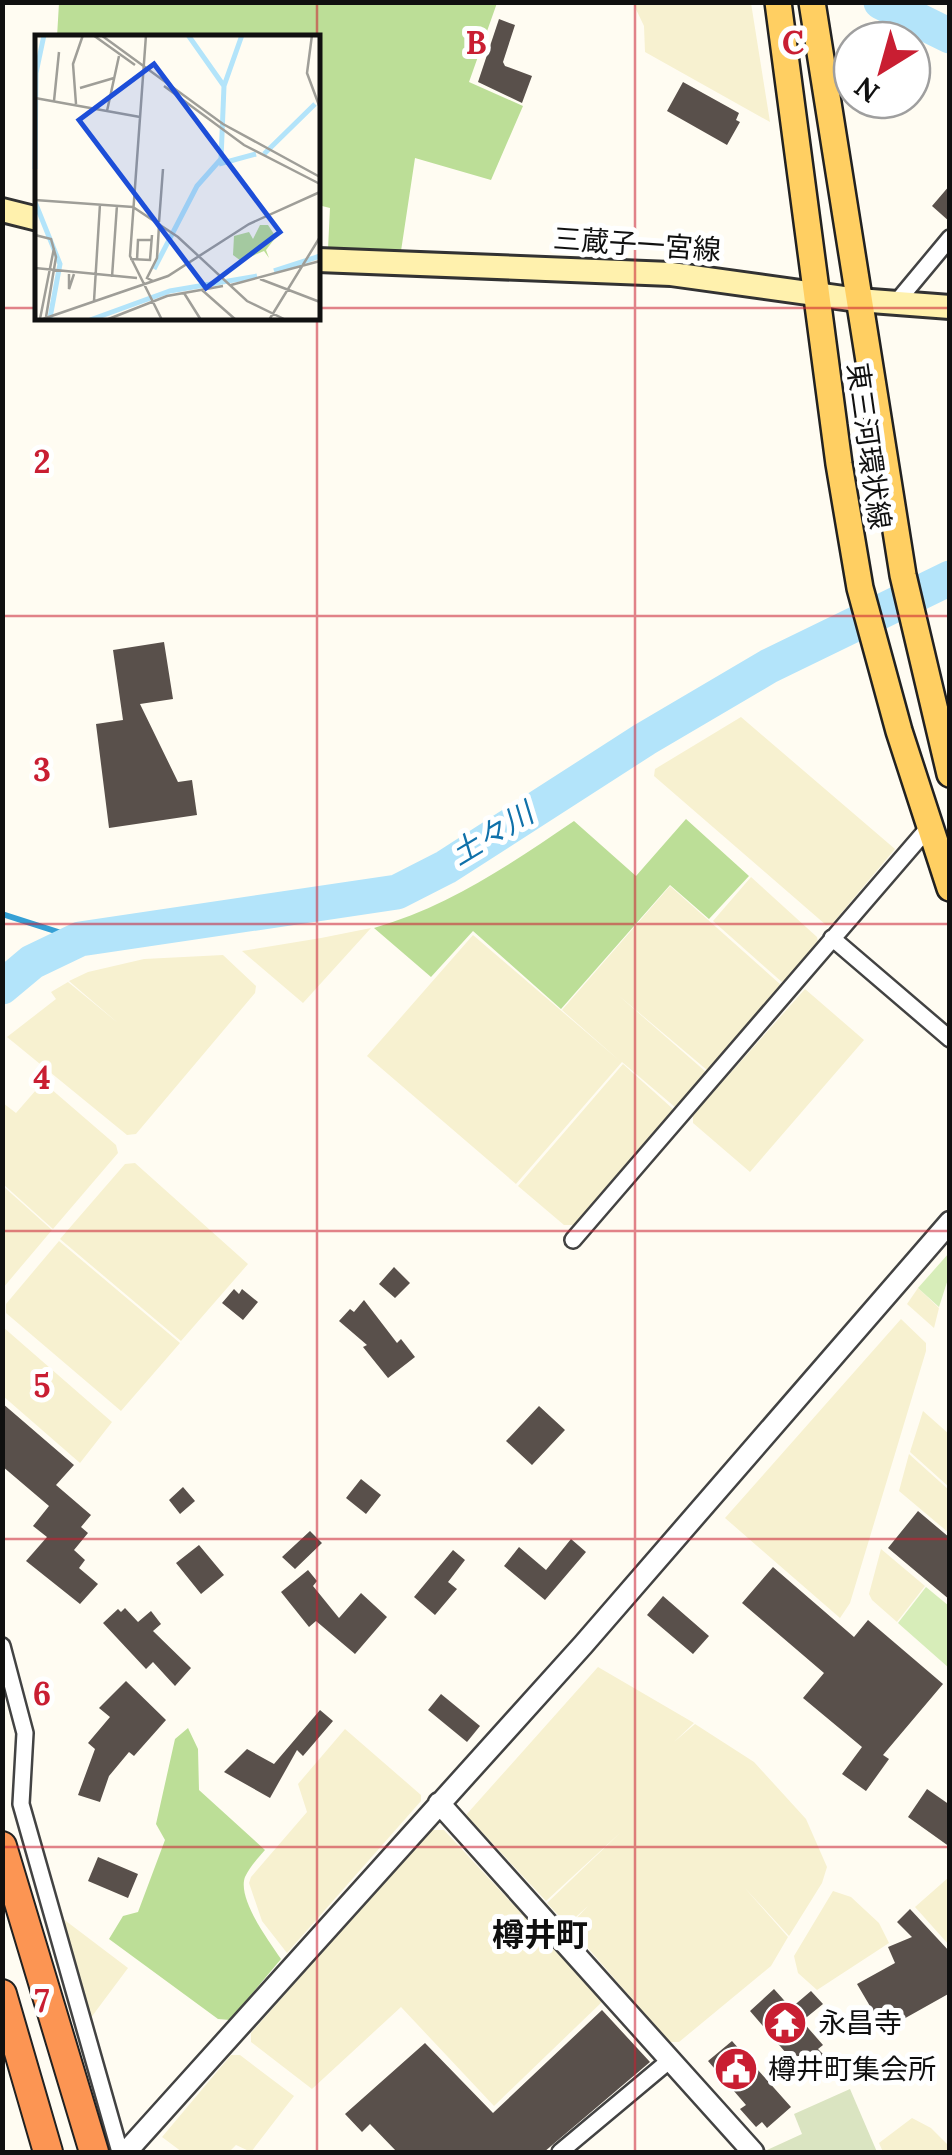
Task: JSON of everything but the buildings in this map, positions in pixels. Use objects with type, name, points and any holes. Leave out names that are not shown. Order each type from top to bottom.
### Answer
[{"type":"highway","points":[[2,1846],[94,2152]]},
{"type":"highway","points":[[2,1994],[48,2152]]},
{"type":"main road","name":"東三河環状線","points":[[778,2],[838,464],[860,588],[928,827],[950,888]]},
{"type":"main road","name":"東三河環状線","points":[[813,7],[903,575],[950,774]]},
{"type":"main road","points":[[2,210],[35,218]]},
{"type":"main road","name":"三蔵子一宮線","points":[[320,260],[672,274],[858,300],[950,306]]},
{"type":"street","points":[[895,304],[950,238]]},
{"type":"street","points":[[573,1240],[928,827]]},
{"type":"street","points":[[832,938],[950,1039]]},
{"type":"street","points":[[123,2152],[230,2040],[583,1646],[950,1222]]},
{"type":"street","points":[[2,1646],[24,1733],[21,1804],[123,2152]]},
{"type":"street","points":[[439,1803],[752,2152]]},
{"type":"street","points":[[560,2152],[670,2060]]},
{"type":"shaded area","points":[[633,3],[751,3],[770,122],[645,52],[644,26]]},
{"type":"shaded area","points":[[741,717],[895,849],[833,923],[826,925],[654,776],[655,769]]},
{"type":"shaded area","points":[[751,877],[817,937],[818,942],[783,983],[713,921]]},
{"type":"shaded area","points":[[670,886],[781,985],[707,1070],[618,995],[706,1072],[676,1108],[622,1062],[516,1184],[367,1056],[473,935],[621,1062],[562,1010]]},
{"type":"shaded area","points":[[371,928],[303,1003],[242,951],[321,938]]},
{"type":"shaded area","points":[[223,955],[256,986],[255,993],[136,1134],[127,1135],[7,1037],[56,999],[51,992],[68,982],[118,1023],[69,981],[88,972],[144,959]]},
{"type":"shaded area","points":[[805,989],[864,1040],[750,1172],[693,1123],[693,1115]]},
{"type":"shaded area","points":[[623,1064],[673,1109],[574,1225],[564,1225],[518,1186]]},
{"type":"shaded area","points":[[43,1082],[116,1145],[118,1153],[53,1229],[3,1184],[3,1103],[16,1113]]},
{"type":"shaded area","points":[[135,1163],[248,1264],[181,1341],[60,1239],[125,1164]]},
{"type":"shaded area","points":[[3,1186],[52,1230],[3,1288]]},
{"type":"shaded area","points":[[59,1241],[180,1343],[121,1411],[6,1313],[6,1304]]},
{"type":"shaded area","points":[[918,1288],[939,1308],[934,1328],[907,1304]]},
{"type":"shaded area","points":[[901,1319],[926,1343],[926,1351],[850,1603],[840,1618],[725,1518]]},
{"type":"shaded area","points":[[3,1327],[112,1422],[80,1463],[3,1396]]},
{"type":"shaded area","points":[[923,1411],[949,1434],[949,1487],[910,1452]]},
{"type":"shaded area","points":[[909,1454],[949,1490],[949,1533],[899,1491]]},
{"type":"shaded area","points":[[881,1549],[925,1586],[897,1622],[869,1594]]},
{"type":"shaded area","points":[[598,1667],[694,1723],[674,1742],[695,1724],[754,1762],[806,1819],[827,1867],[822,1883],[789,1936],[744,1887],[788,1937],[771,1966],[679,2042],[669,2042],[569,1926],[588,1906],[567,1925],[547,1903],[621,1832],[546,1901],[466,1815]]},
{"type":"shaded area","points":[[345,1729],[421,1795],[421,1801],[287,1953],[262,1921],[249,1883],[307,1812],[298,1784]]},
{"type":"shaded area","points":[[430,1830],[444,1830],[603,2001],[494,2106],[401,2007],[312,2089],[251,2042],[251,2033]]},
{"type":"shaded area","points":[[949,1877],[949,1945],[915,1907]]},
{"type":"shaded area","points":[[833,1891],[851,1897],[879,1923],[889,1943],[817,1990],[798,1973],[794,1956]]},
{"type":"shaded area","points":[[58,1915],[128,1968],[87,2023]]},
{"type":"shaded area","points":[[231,2055],[240,2055],[294,2096],[251,2152],[236,2145],[229,2152],[182,2152],[162,2137]]},
{"type":"shaded area","points":[[912,2118],[931,2128],[949,2146],[949,2152],[883,2152],[879,2143]]},
{"type":"green space","points":[[59,3],[497,3],[469,82],[523,106],[491,180],[415,158],[401,251],[328,249],[330,208],[320,206],[320,35],[57,35]]},
{"type":"green space","points":[[686,819],[749,876],[709,919],[670,885],[561,1009],[473,931],[431,977],[374,928],[454,896],[574,821],[636,876]]},
{"type":"green space","points":[[949,1253],[949,1276],[939,1307],[918,1288]]},
{"type":"green space","points":[[926,1587],[949,1606],[949,1668],[898,1623]]},
{"type":"green space","points":[[188,1728],[198,1749],[199,1790],[265,1850],[245,1877],[244,1886],[255,1920],[281,1959],[230,2020],[218,2019],[109,1939],[123,1916],[138,1912],[165,1840],[156,1824],[175,1739]]},
{"type":"green space","points":[[850,2089],[877,2152],[767,2150],[802,2134],[794,2114]]},
{"type":"waterway","points":[[881,2],[950,36]]},
{"type":"waterway","name":"土々川","points":[[2,987],[32,962],[80,939],[397,892],[446,867],[645,739],[769,666],[950,578]]},
{"type":"waterway","points":[[2,914],[80,939]]},
{"type":"place","name":"永昌寺","points":[[785,2023]]},
{"type":"place","name":"樽井町集会所","points":[[736,2069]]},
{"type":"district","name":"樽井町","points":[[540,1935]]}]
